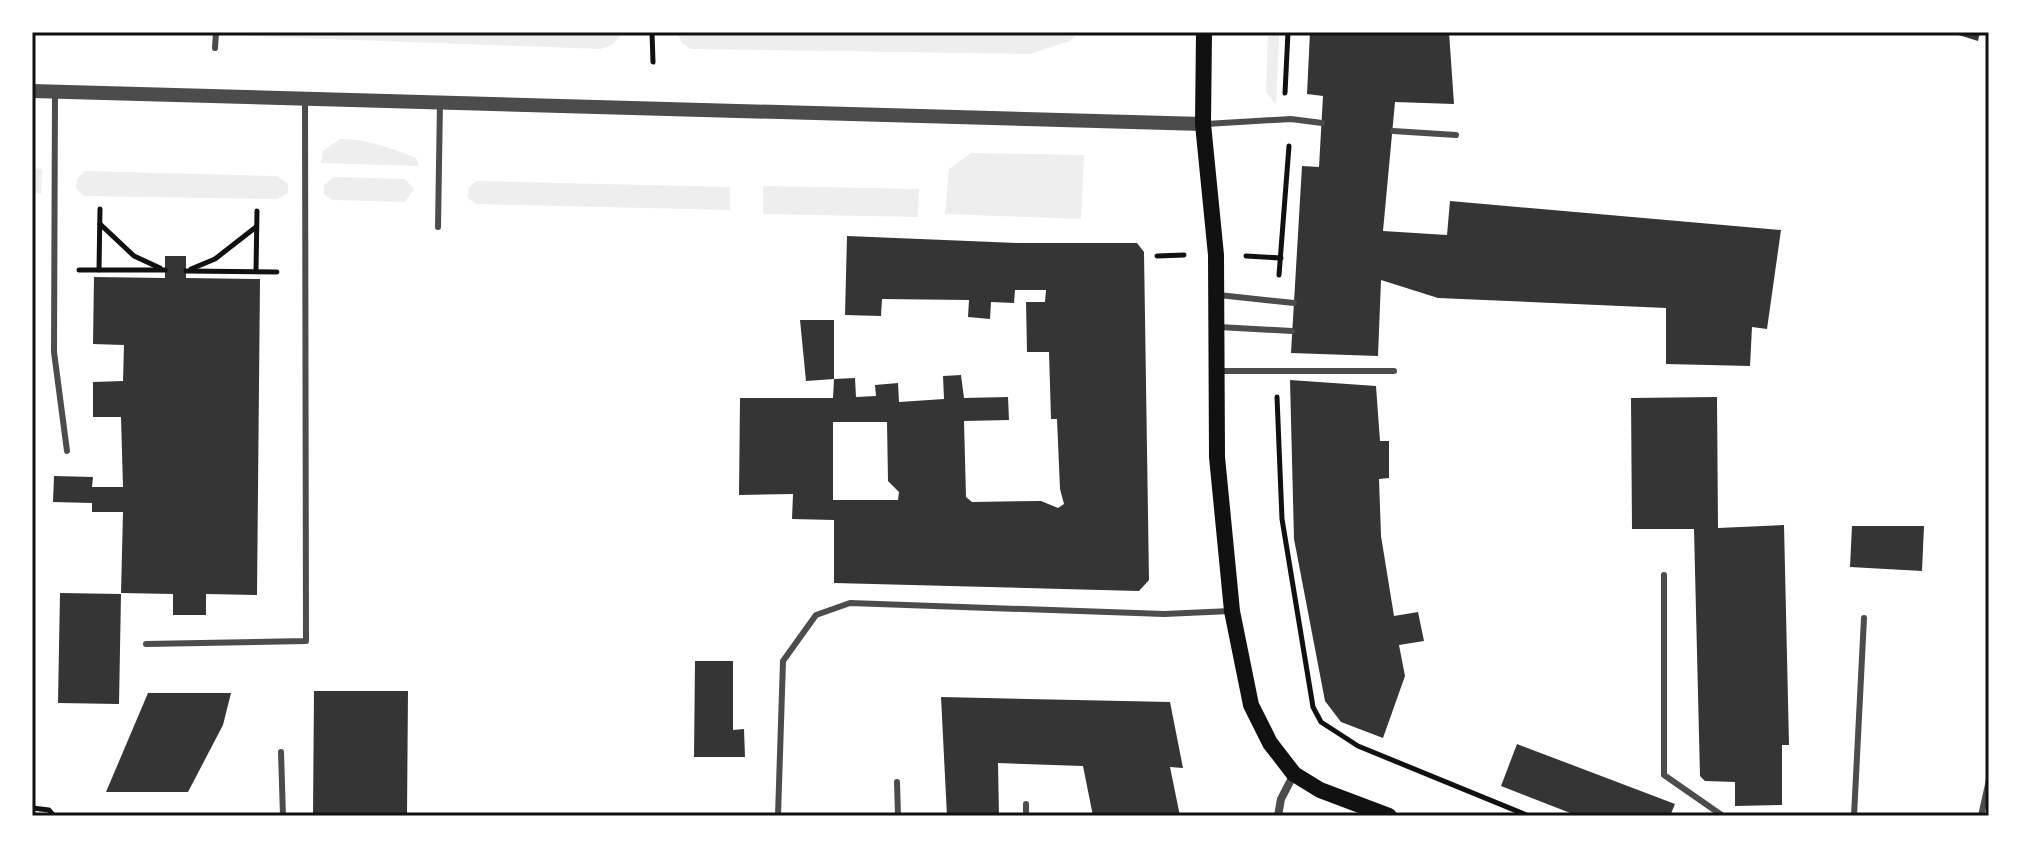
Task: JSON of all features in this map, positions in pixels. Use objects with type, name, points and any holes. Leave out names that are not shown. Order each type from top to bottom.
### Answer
[{"type":"main road","points":[[1204,32],[1203,124],[1216,295],[1217,457],[1232,611],[1251,705],[1270,743],[1294,774],[1320,790],[1389,816]]},
{"type":"street","points":[[32,91],[1098,118],[1203,124]]},
{"type":"street","points":[[1278,816],[1281,799],[1294,774]]},
{"type":"lane","points":[[215,48],[216,32]]},
{"type":"lane","points":[[55,91],[54,352],[67,451]]},
{"type":"lane","points":[[146,644],[306,641],[305,99]]},
{"type":"lane","points":[[438,227],[440,102]]},
{"type":"lane","points":[[1203,124],[1291,119],[1322,123]]},
{"type":"lane","points":[[1393,131],[1456,135]]},
{"type":"lane","points":[[1216,295],[1294,303]]},
{"type":"lane","points":[[1216,327],[1292,331]]},
{"type":"lane","points":[[1216,371],[1394,371]]},
{"type":"lane","points":[[1664,575],[1664,775],[1723,816]]},
{"type":"lane","points":[[778,816],[783,661],[816,615],[850,603],[1164,614],[1232,611]]},
{"type":"lane","points":[[1854,816],[1864,618]]},
{"type":"lane","points":[[281,752],[283,816]]},
{"type":"lane","points":[[1981,816],[1989,780]]},
{"type":"lane","points":[[897,782],[898,816]]},
{"type":"lane","points":[[1026,804],[1026,816]]},
{"type":"path","points":[[652,32],[653,62]]},
{"type":"path","points":[[1277,302],[1291,119],[1285,106],[1288,32]]},
{"type":"path","points":[[99,270],[100,209]]},
{"type":"path","points":[[256,271],[257,211]]},
{"type":"path","points":[[54,269],[165,270],[134,256],[100,224]]},
{"type":"path","points":[[256,227],[215,259],[186,271],[307,272]]},
{"type":"path","points":[[1276,369],[1282,519],[1313,707],[1321,722],[1358,746],[1529,816]]},
{"type":"path","points":[[32,808],[49,810],[54,816]]},
{"type":"shaded area","points":[[248,32],[624,32],[612,45],[600,49],[248,36]]},
{"type":"shaded area","points":[[677,32],[1079,32],[1070,41],[1030,54],[691,49],[682,43]]},
{"type":"shaded area","points":[[1268,33],[1279,35],[1276,104],[1266,92]]},
{"type":"shaded area","points":[[340,139],[388,148],[416,158],[419,166],[321,163],[323,151]]},
{"type":"shaded area","points":[[971,153],[1084,155],[1081,219],[945,214],[949,169]]},
{"type":"shaded area","points":[[32,168],[42,169],[41,194],[32,193]]},
{"type":"shaded area","points":[[85,171],[277,176],[288,184],[288,193],[277,199],[84,196],[76,188],[77,179]]},
{"type":"shaded area","points":[[334,177],[405,179],[414,189],[405,202],[333,200],[324,194],[324,185]]},
{"type":"shaded area","points":[[477,181],[730,187],[730,210],[476,204],[468,198],[469,187]]},
{"type":"shaded area","points":[[763,186],[919,189],[918,217],[763,214]]},
{"type":"building","points":[[1310,32],[1449,32],[1454,104],[1395,102],[1383,231],[1447,235],[1450,201],[1781,230],[1767,329],[1752,327],[1750,366],[1666,364],[1666,308],[1438,298],[1381,280],[1378,356],[1291,353],[1302,166],[1319,167],[1323,96],[1307,94]]},
{"type":"building","points":[[1949,32],[1980,32],[1978,41]]},
{"type":"building","points":[[847,236],[1017,243],[1137,243],[1144,252],[1149,580],[1139,591],[834,583],[834,520],[792,519],[793,494],[739,495],[740,398],[833,398],[834,379],[855,378],[856,397],[876,396],[875,385],[898,383],[899,402],[944,399],[943,376],[961,375],[964,398],[1008,397],[1009,420],[964,421],[966,497],[972,502],[1041,501],[1058,508],[1064,504],[1060,489],[1057,419],[1051,419],[1049,352],[1027,352],[1026,302],[1045,302],[1046,290],[1015,290],[1014,303],[991,302],[990,319],[968,317],[969,300],[882,299],[881,316],[845,315]],"holes":[[[833,422],[887,422],[888,481],[899,492],[898,500],[833,500]]]},
{"type":"building","points":[[165,256],[186,256],[186,278],[260,279],[257,595],[206,594],[206,615],[173,615],[173,594],[121,593],[123,512],[92,512],[92,503],[53,502],[54,476],[93,477],[92,487],[123,487],[121,417],[93,417],[93,382],[123,381],[124,345],[93,344],[94,277],[165,278]]},
{"type":"building","points":[[800,320],[834,320],[834,379],[806,381]]},
{"type":"building","points":[[1290,380],[1376,386],[1380,441],[1389,441],[1389,478],[1379,479],[1381,536],[1394,616],[1418,612],[1424,641],[1399,645],[1405,676],[1383,738],[1341,722],[1325,701],[1294,539]]},
{"type":"building","points":[[1717,397],[1718,528],[1784,525],[1789,745],[1782,745],[1782,805],[1735,806],[1735,782],[1705,781],[1700,776],[1694,529],[1632,529],[1631,398]]},
{"type":"building","points":[[1852,526],[1924,526],[1922,571],[1850,567]]},
{"type":"building","points":[[60,593],[121,594],[119,704],[58,703]]},
{"type":"building","points":[[695,661],[733,661],[733,730],[744,729],[745,757],[694,757]]},
{"type":"building","points":[[314,691],[408,691],[407,816],[313,816]]},
{"type":"building","points":[[148,693],[231,693],[223,725],[188,792],[106,792]]},
{"type":"building","points":[[941,697],[1170,702],[1183,768],[1170,767],[1180,816],[1093,816],[1083,766],[998,763],[999,816],[947,816]]},
{"type":"building","points":[[1517,744],[1675,804],[1670,816],[1578,816],[1501,786]]}]
